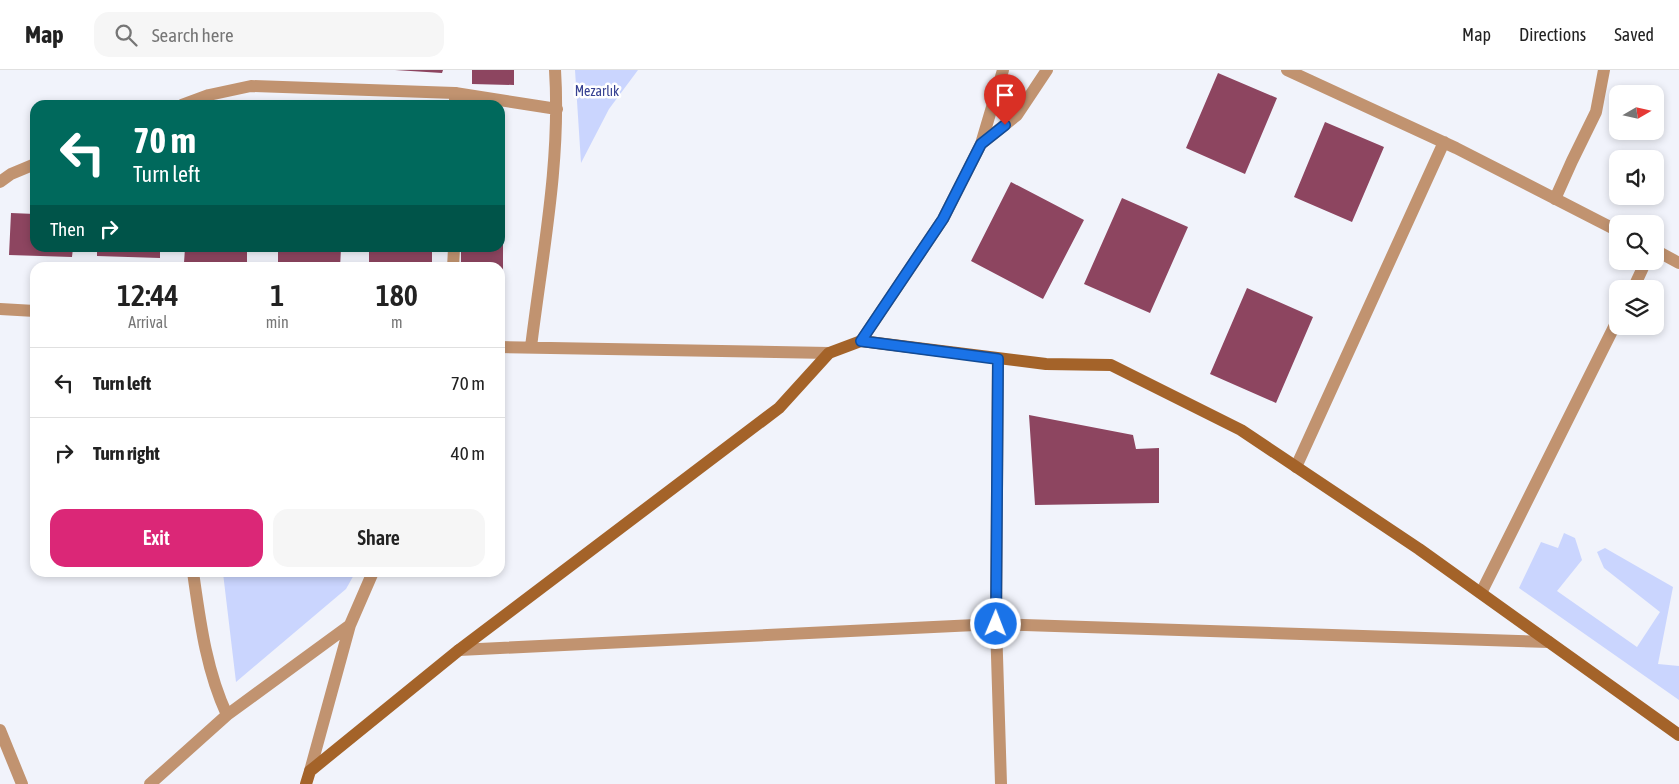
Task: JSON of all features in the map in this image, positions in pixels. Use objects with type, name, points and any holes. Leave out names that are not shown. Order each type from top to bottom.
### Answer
[{"type":"street","points":[[531,348],[550,196],[557,109],[555,70]]},
{"type":"street","points":[[861,341],[943,219],[981,144],[1003,70]]},
{"type":"street","points":[[981,144],[1017,115],[1046,70]]},
{"type":"street","points":[[1287,70],[1444,142],[1609,226]]},
{"type":"street","points":[[1555,199],[1596,112],[1604,70]]},
{"type":"street","points":[[196,100],[209,95],[251,86],[455,99]]},
{"type":"street","points":[[505,104],[557,109]]},
{"type":"street","points":[[1296,467],[1444,142]]},
{"type":"street","points":[[0,182],[11,174],[30,166]]},
{"type":"street","points":[[1664,254],[1679,262]]},
{"type":"street","points":[[0,309],[30,311]]},
{"type":"street","points":[[1481,593],[1610,335]]},
{"type":"street","points":[[505,347],[830,353],[861,341],[1046,364],[1111,365],[1240,430],[1481,593],[1679,735]]},
{"type":"street","points":[[310,771],[459,650],[779,408],[830,353]]},
{"type":"street","points":[[998,359],[996,624],[1001,784]]},
{"type":"street","points":[[194,577],[200,621],[214,687],[227,715]]},
{"type":"street","points":[[306,784],[350,625],[371,577]]},
{"type":"street","points":[[459,650],[996,624],[1549,642]]},
{"type":"street","points":[[150,784],[227,715],[350,625]]},
{"type":"street","points":[[0,730],[22,784]]},
{"type":"green space","name":"Mezarlık","points":[[575,70],[638,70],[609,109],[581,163]]},
{"type":"green space","points":[[1564,533],[1575,538],[1582,560],[1557,591],[1637,647],[1660,612],[1604,568],[1597,552],[1605,548],[1673,587],[1658,664],[1679,666],[1679,700],[1519,588],[1541,542],[1558,548]]},
{"type":"green space","points":[[224,577],[353,577],[346,589],[236,682]]},
{"type":"building","points":[[395,70],[443,70],[442,73]]},
{"type":"building","points":[[472,70],[514,70],[514,85],[472,84]]},
{"type":"building","points":[[1218,73],[1277,98],[1245,174],[1186,148]]},
{"type":"building","points":[[1325,122],[1384,147],[1352,222],[1294,197]]},
{"type":"building","points":[[1011,182],[1084,220],[1043,299],[971,261]]},
{"type":"building","points":[[1122,198],[1188,227],[1150,313],[1084,284]]},
{"type":"building","points":[[11,213],[30,214],[30,252],[73,252],[72,257],[9,255]]},
{"type":"building","points":[[97,252],[160,252],[160,258],[97,256]]},
{"type":"building","points":[[185,252],[247,252],[247,262],[184,262]]},
{"type":"building","points":[[278,252],[341,252],[340,262],[278,262]]},
{"type":"building","points":[[369,252],[432,252],[432,262],[369,262]]},
{"type":"building","points":[[461,252],[503,252],[503,262],[461,262]]},
{"type":"building","points":[[1247,288],[1313,317],[1276,403],[1210,374]]},
{"type":"building","points":[[1029,415],[1133,435],[1136,449],[1159,448],[1159,503],[1035,505]]},
{"type":"route","points":[[996,624],[998,359],[861,341],[943,219],[981,144],[1005,125]]}]
